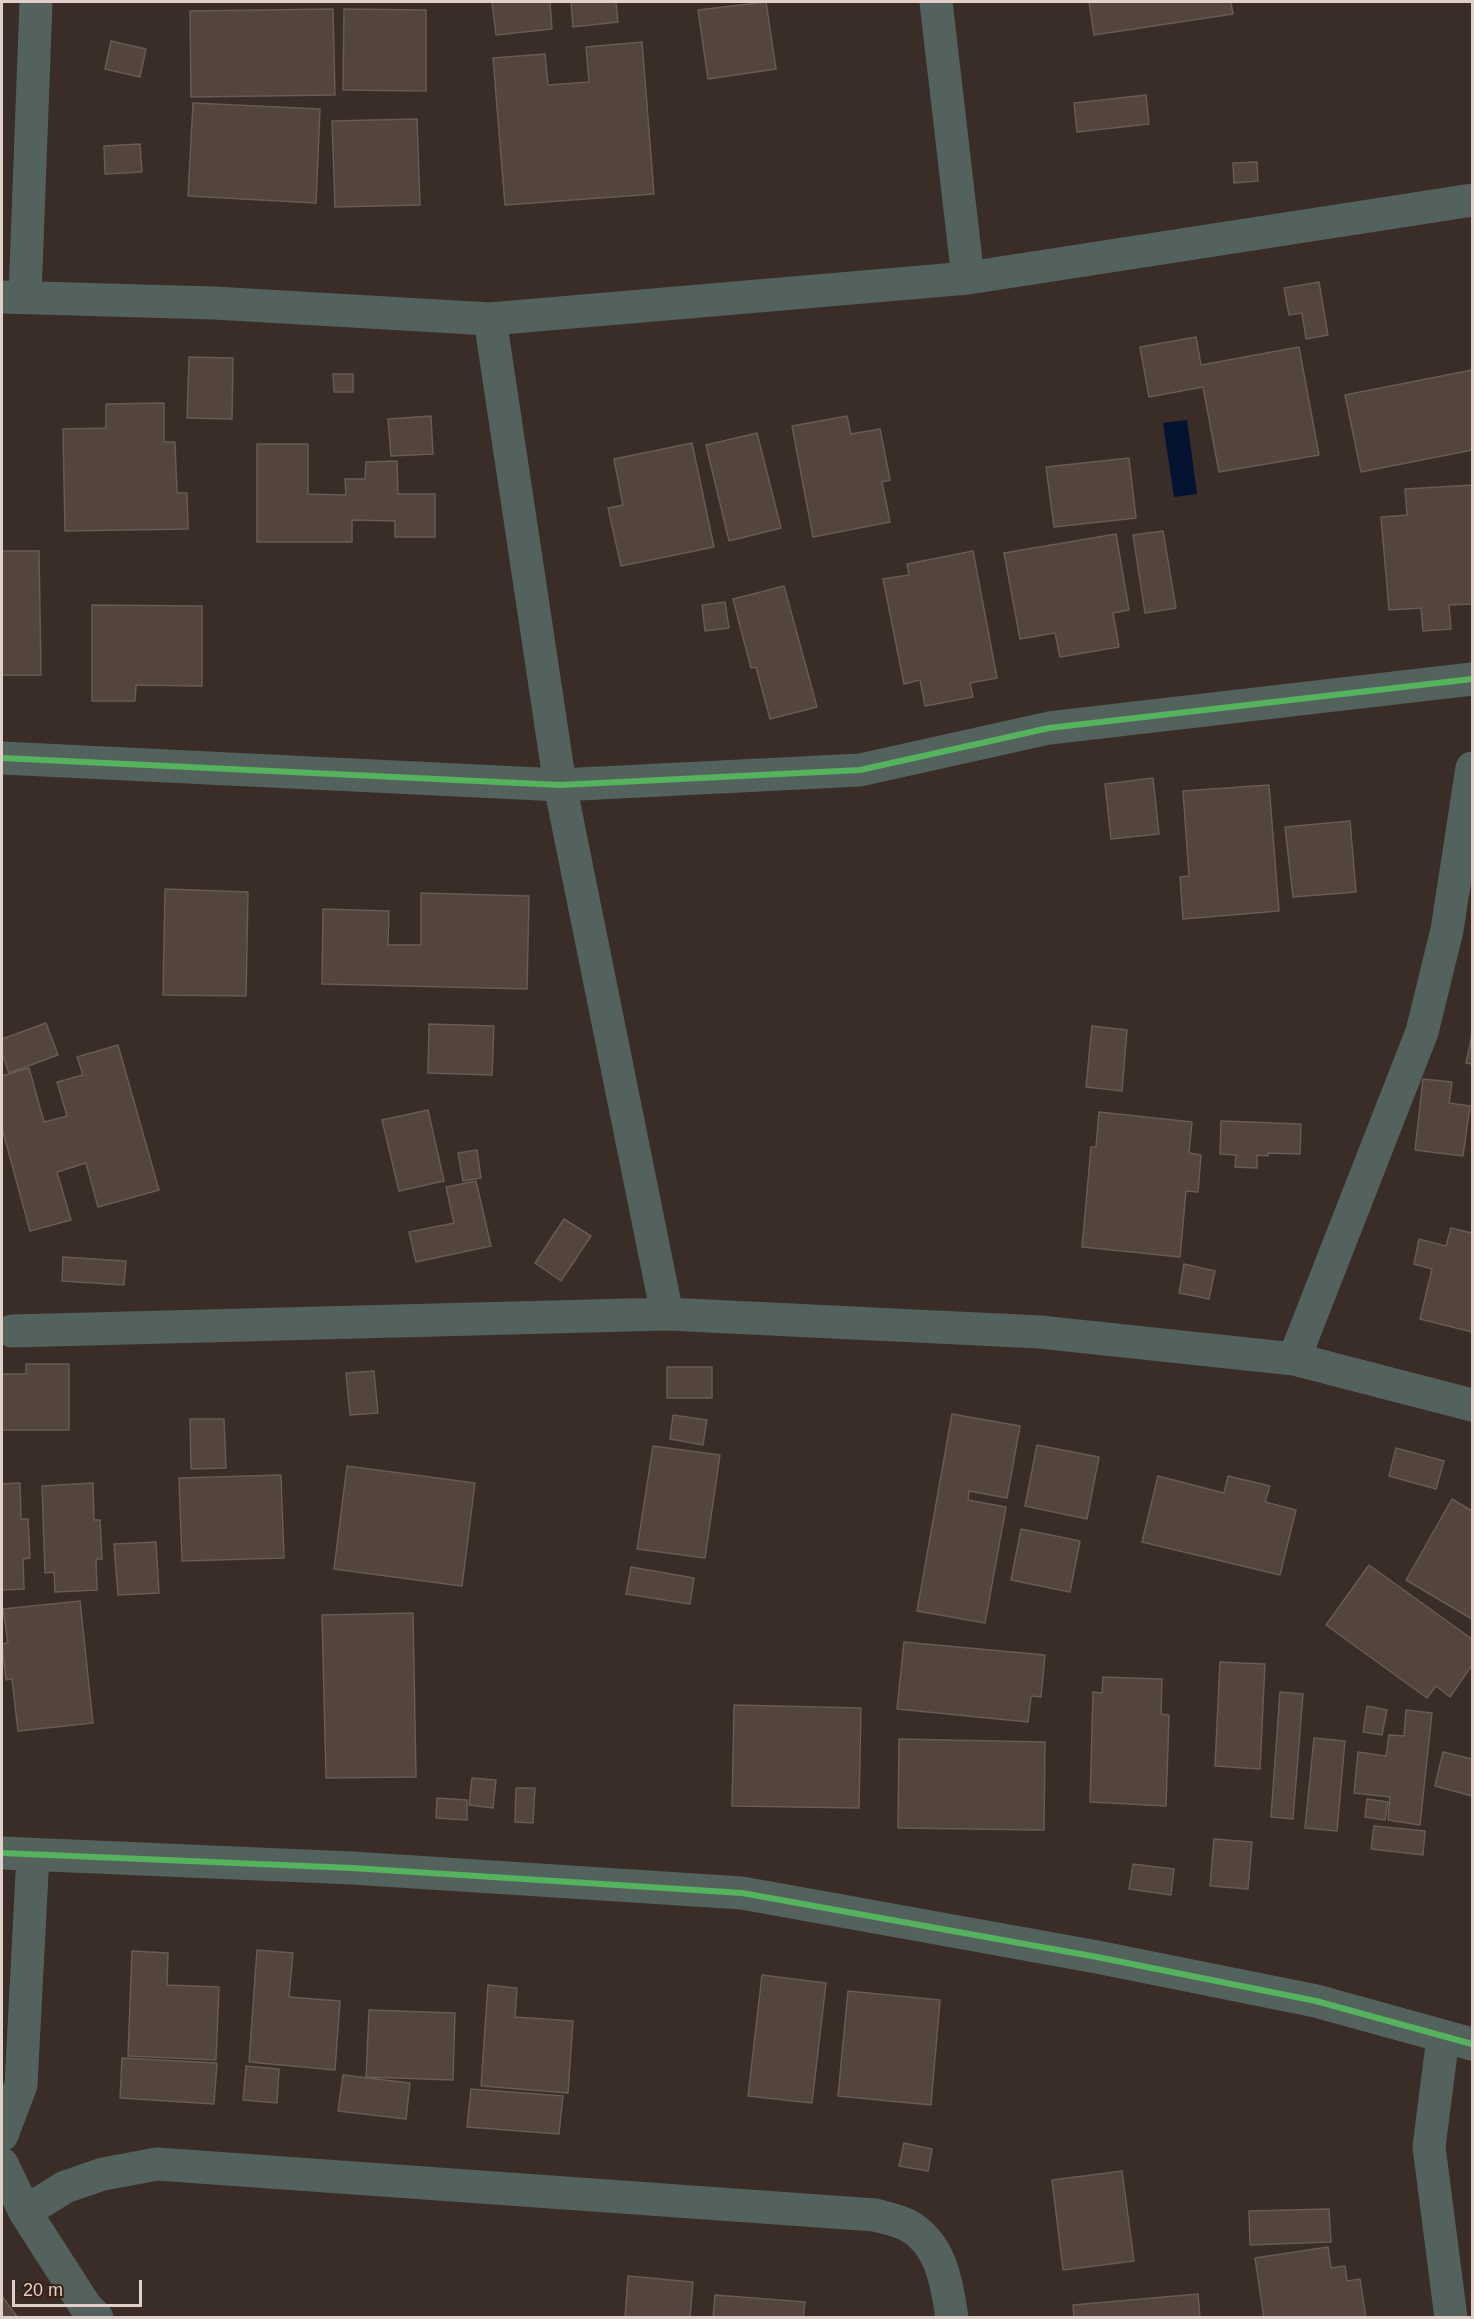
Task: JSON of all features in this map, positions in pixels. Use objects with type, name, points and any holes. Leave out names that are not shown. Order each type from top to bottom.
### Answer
[{"type":"street","points":[[36,2],[13,297],[214,303],[490,319],[968,278],[1473,200]]},
{"type":"street","points":[[936,2],[968,278]]},
{"type":"street","points":[[490,319],[560,785],[667,1314]]},
{"type":"street","points":[[2,758],[560,785],[860,770],[1048,728],[1473,679]]},
{"type":"street","points":[[1294,1359],[1422,1032],[1447,930],[1473,768]]},
{"type":"street","points":[[12,1331],[667,1314],[1040,1332],[1294,1359],[1473,1405]]},
{"type":"street","points":[[2,2136],[21,2085],[14,1963],[17,1854],[352,1868],[742,1893],[1097,1957],[1305,1999],[1458,2040],[1429,2146],[1451,2318]]},
{"type":"street","points":[[2,2164],[25,2212],[86,2307],[97,2318]]},
{"type":"street","points":[[25,2212],[65,2187],[103,2174],[157,2164],[875,2215],[905,2224],[922,2234],[934,2250],[947,2285],[952,2318]]},
{"type":"water","points":[[1187,420],[1197,494],[1174,497],[1163,423]]},
{"type":"building","points":[[492,2],[550,2],[552,29],[496,35]]},
{"type":"building","points":[[571,2],[616,2],[618,22],[573,27]]},
{"type":"building","points":[[766,2],[776,69],[708,79],[698,10]]},
{"type":"building","points":[[1089,2],[1231,2],[1233,14],[1094,35]]},
{"type":"building","points":[[333,9],[335,95],[191,97],[190,11]]},
{"type":"building","points":[[344,9],[426,10],[426,91],[343,90]]},
{"type":"building","points":[[111,41],[146,49],[140,77],[105,69]]},
{"type":"building","points":[[642,42],[654,194],[505,205],[493,58],[545,54],[548,85],[589,82],[586,47]]},
{"type":"building","points":[[1146,95],[1149,124],[1077,132],[1074,103]]},
{"type":"building","points":[[193,103],[320,109],[316,203],[188,196]]},
{"type":"building","points":[[417,119],[420,205],[335,207],[332,121]]},
{"type":"building","points":[[140,144],[142,172],[105,174],[104,146]]},
{"type":"building","points":[[1257,162],[1258,181],[1234,183],[1233,163]]},
{"type":"building","points":[[1319,282],[1328,335],[1306,339],[1302,313],[1289,315],[1284,288]]},
{"type":"building","points":[[1196,337],[1201,365],[1299,347],[1319,455],[1219,472],[1203,387],[1149,397],[1140,347]]},
{"type":"building","points":[[189,357],[233,358],[232,419],[187,418]]},
{"type":"building","points":[[1472,370],[1472,450],[1361,472],[1345,395]]},
{"type":"building","points":[[333,374],[353,374],[353,392],[334,392]]},
{"type":"building","points":[[164,403],[164,442],[175,442],[177,493],[187,493],[188,529],[65,531],[63,429],[106,428],[106,404]]},
{"type":"building","points":[[431,416],[433,454],[391,456],[388,419]]},
{"type":"building","points":[[847,416],[851,434],[880,429],[890,480],[882,482],[890,522],[813,537],[792,426]]},
{"type":"building","points":[[757,433],[781,528],[729,541],[706,445]]},
{"type":"building","points":[[692,443],[714,547],[621,566],[608,508],[623,505],[614,459]]},
{"type":"building","points":[[257,444],[308,444],[308,494],[346,495],[345,479],[365,479],[366,462],[397,461],[398,494],[435,494],[435,537],[395,537],[395,521],[352,520],[352,542],[257,542]]},
{"type":"building","points":[[1129,458],[1136,518],[1054,527],[1046,467]]},
{"type":"building","points":[[1472,485],[1472,604],[1449,605],[1451,629],[1423,631],[1421,608],[1389,610],[1381,517],[1407,515],[1405,489]]},
{"type":"building","points":[[1163,531],[1176,608],[1145,613],[1133,535]]},
{"type":"building","points":[[1116,534],[1129,610],[1113,613],[1119,647],[1060,657],[1055,633],[1020,639],[1004,553]]},
{"type":"building","points":[[2,551],[39,551],[41,675],[2,675]]},
{"type":"building","points":[[973,551],[997,678],[970,683],[973,697],[925,706],[920,680],[904,684],[883,579],[909,575],[907,564]]},
{"type":"building","points":[[784,586],[817,707],[770,719],[756,667],[751,668],[733,599]]},
{"type":"building","points":[[725,602],[729,628],[705,631],[702,605]]},
{"type":"building","points":[[92,605],[202,606],[202,686],[136,685],[135,701],[92,701]]},
{"type":"building","points":[[1153,778],[1159,834],[1111,839],[1105,784]]},
{"type":"building","points":[[1269,785],[1279,911],[1183,919],[1180,877],[1189,876],[1183,791]]},
{"type":"building","points":[[1350,821],[1356,892],[1293,897],[1285,827]]},
{"type":"building","points":[[165,889],[248,892],[246,996],[163,995]]},
{"type":"building","points":[[421,893],[529,896],[527,989],[322,984],[323,909],[389,911],[388,945],[421,945]]},
{"type":"building","points":[[46,1023],[58,1055],[9,1073],[2,1053],[2,1039]]},
{"type":"building","points":[[429,1024],[494,1026],[492,1075],[428,1073]]},
{"type":"building","points":[[1092,1026],[1127,1030],[1122,1091],[1086,1087]]},
{"type":"building","points":[[1472,1035],[1472,1064],[1466,1063]]},
{"type":"building","points":[[118,1045],[159,1190],[98,1207],[86,1163],[57,1172],[71,1220],[30,1231],[2,1128],[2,1076],[29,1068],[44,1122],[67,1116],[57,1082],[83,1075],[77,1057]]},
{"type":"building","points":[[1423,1079],[1452,1082],[1449,1103],[1470,1106],[1463,1156],[1415,1150]]},
{"type":"building","points":[[428,1110],[444,1181],[399,1191],[382,1120]]},
{"type":"building","points":[[1099,1112],[1192,1122],[1189,1153],[1201,1155],[1198,1192],[1186,1191],[1180,1257],[1082,1247],[1091,1147],[1096,1147]]},
{"type":"building","points":[[1221,1121],[1301,1124],[1300,1154],[1257,1155],[1257,1168],[1235,1167],[1236,1155],[1220,1154]]},
{"type":"building","points":[[477,1150],[481,1178],[463,1181],[458,1153]]},
{"type":"building","points":[[476,1181],[491,1246],[416,1262],[409,1232],[454,1223],[446,1187]]},
{"type":"building","points":[[564,1219],[591,1236],[561,1281],[535,1263]]},
{"type":"building","points":[[1451,1228],[1472,1233],[1472,1332],[1420,1319],[1432,1269],[1414,1264],[1419,1239],[1446,1246]]},
{"type":"building","points":[[63,1257],[126,1261],[124,1285],[62,1281]]},
{"type":"building","points":[[1184,1264],[1215,1271],[1209,1299],[1179,1293]]},
{"type":"building","points":[[26,1364],[69,1364],[69,1430],[2,1430],[2,1374],[26,1374]]},
{"type":"building","points":[[667,1367],[712,1367],[712,1398],[667,1398]]},
{"type":"building","points":[[374,1371],[378,1413],[350,1415],[346,1373]]},
{"type":"building","points":[[952,1414],[1020,1426],[1007,1498],[969,1491],[968,1500],[1006,1507],[985,1623],[917,1611]]},
{"type":"building","points":[[673,1415],[707,1420],[703,1445],[670,1439]]},
{"type":"building","points":[[190,1419],[224,1419],[226,1468],[191,1469]]},
{"type":"building","points":[[1037,1445],[1099,1457],[1087,1519],[1025,1506]]},
{"type":"building","points":[[653,1446],[720,1455],[705,1558],[637,1549]]},
{"type":"building","points":[[1396,1448],[1444,1461],[1436,1489],[1389,1476]]},
{"type":"building","points":[[347,1466],[475,1483],[462,1586],[334,1569]]},
{"type":"building","points":[[281,1475],[284,1558],[182,1561],[179,1478]]},
{"type":"building","points":[[1158,1476],[1224,1493],[1228,1476],[1270,1486],[1265,1502],[1296,1510],[1280,1575],[1142,1542]]},
{"type":"building","points":[[20,1483],[21,1519],[28,1519],[30,1558],[23,1559],[24,1589],[2,1590],[2,1484]]},
{"type":"building","points":[[93,1483],[94,1520],[100,1520],[102,1559],[96,1559],[97,1590],[55,1592],[54,1572],[45,1573],[42,1486]]},
{"type":"building","points":[[1452,1499],[1472,1511],[1472,1619],[1406,1580]]},
{"type":"building","points":[[1021,1529],[1080,1541],[1070,1592],[1011,1580]]},
{"type":"building","points":[[156,1542],[159,1593],[118,1595],[114,1544]]},
{"type":"building","points":[[1369,1565],[1472,1639],[1472,1665],[1450,1697],[1436,1686],[1427,1698],[1326,1625]]},
{"type":"building","points":[[631,1567],[694,1578],[690,1604],[626,1594]]},
{"type":"building","points":[[80,1601],[93,1723],[18,1731],[12,1679],[6,1680],[2,1644],[8,1643],[3,1609]]},
{"type":"building","points":[[413,1613],[416,1777],[326,1778],[322,1615]]},
{"type":"building","points":[[904,1642],[1045,1655],[1041,1697],[1031,1696],[1028,1722],[897,1709]]},
{"type":"building","points":[[1220,1662],[1265,1664],[1260,1769],[1215,1766]]},
{"type":"building","points":[[1103,1677],[1162,1679],[1161,1714],[1169,1715],[1166,1806],[1090,1802],[1093,1692],[1102,1693]]},
{"type":"building","points":[[1280,1692],[1303,1694],[1293,1819],[1271,1817]]},
{"type":"building","points":[[734,1705],[861,1708],[859,1808],[732,1806]]},
{"type":"building","points":[[1367,1706],[1387,1710],[1382,1735],[1363,1732]]},
{"type":"building","points":[[1406,1710],[1432,1713],[1420,1825],[1388,1820],[1390,1797],[1354,1793],[1358,1752],[1386,1756],[1389,1735],[1404,1736]]},
{"type":"building","points":[[1314,1738],[1345,1741],[1337,1831],[1305,1828]]},
{"type":"building","points":[[899,1739],[1045,1742],[1044,1830],[898,1828]]},
{"type":"building","points":[[1443,1752],[1472,1759],[1472,1796],[1435,1786]]},
{"type":"building","points":[[472,1778],[496,1780],[493,1808],[469,1805]]},
{"type":"building","points":[[516,1788],[535,1788],[533,1823],[515,1822]]},
{"type":"building","points":[[437,1798],[467,1800],[467,1820],[436,1818]]},
{"type":"building","points":[[1367,1799],[1388,1802],[1385,1820],[1365,1817]]},
{"type":"building","points":[[1374,1826],[1425,1831],[1423,1855],[1371,1849]]},
{"type":"building","points":[[1214,1839],[1252,1842],[1248,1889],[1210,1886]]},
{"type":"building","points":[[1133,1864],[1174,1869],[1171,1895],[1129,1889]]},
{"type":"building","points":[[257,1950],[293,1953],[289,1997],[340,2001],[335,2070],[249,2062]]},
{"type":"building","points":[[132,1951],[168,1953],[167,1985],[219,1987],[216,2060],[128,2056]]},
{"type":"building","points":[[762,1975],[826,1983],[812,2103],[748,2096]]},
{"type":"building","points":[[488,1985],[517,1988],[515,2017],[573,2021],[568,2093],[481,2086]]},
{"type":"building","points":[[848,1991],[940,2000],[931,2105],[838,2096]]},
{"type":"building","points":[[369,2010],[455,2013],[453,2080],[366,2077]]},
{"type":"building","points":[[122,2058],[217,2063],[214,2104],[120,2098]]},
{"type":"building","points":[[246,2066],[279,2069],[277,2103],[243,2100]]},
{"type":"building","points":[[343,2075],[410,2083],[406,2119],[338,2111]]},
{"type":"building","points":[[471,2089],[563,2096],[559,2134],[467,2127]]},
{"type":"building","points":[[904,2143],[932,2149],[928,2171],[899,2166]]},
{"type":"building","points":[[1122,2171],[1134,2261],[1063,2270],[1052,2180]]},
{"type":"building","points":[[1329,2209],[1331,2242],[1250,2245],[1249,2211]]},
{"type":"building","points":[[1328,2247],[1331,2268],[1345,2266],[1347,2281],[1360,2279],[1366,2318],[1264,2318],[1255,2258]]},
{"type":"building","points":[[628,2276],[693,2282],[690,2318],[625,2318]]},
{"type":"building","points":[[1198,2294],[1200,2318],[1074,2318],[1073,2305]]},
{"type":"building","points":[[715,2295],[805,2302],[803,2318],[713,2318]]},
{"type":"building","points":[[2,2296],[18,2318],[2,2318]]},
{"type":"cycle path","points":[[2,758],[560,785],[860,770],[1049,728],[1472,679]]},
{"type":"cycle path","points":[[2,1853],[352,1868],[742,1893],[1097,1957],[1316,2001],[1472,2044]]}]
